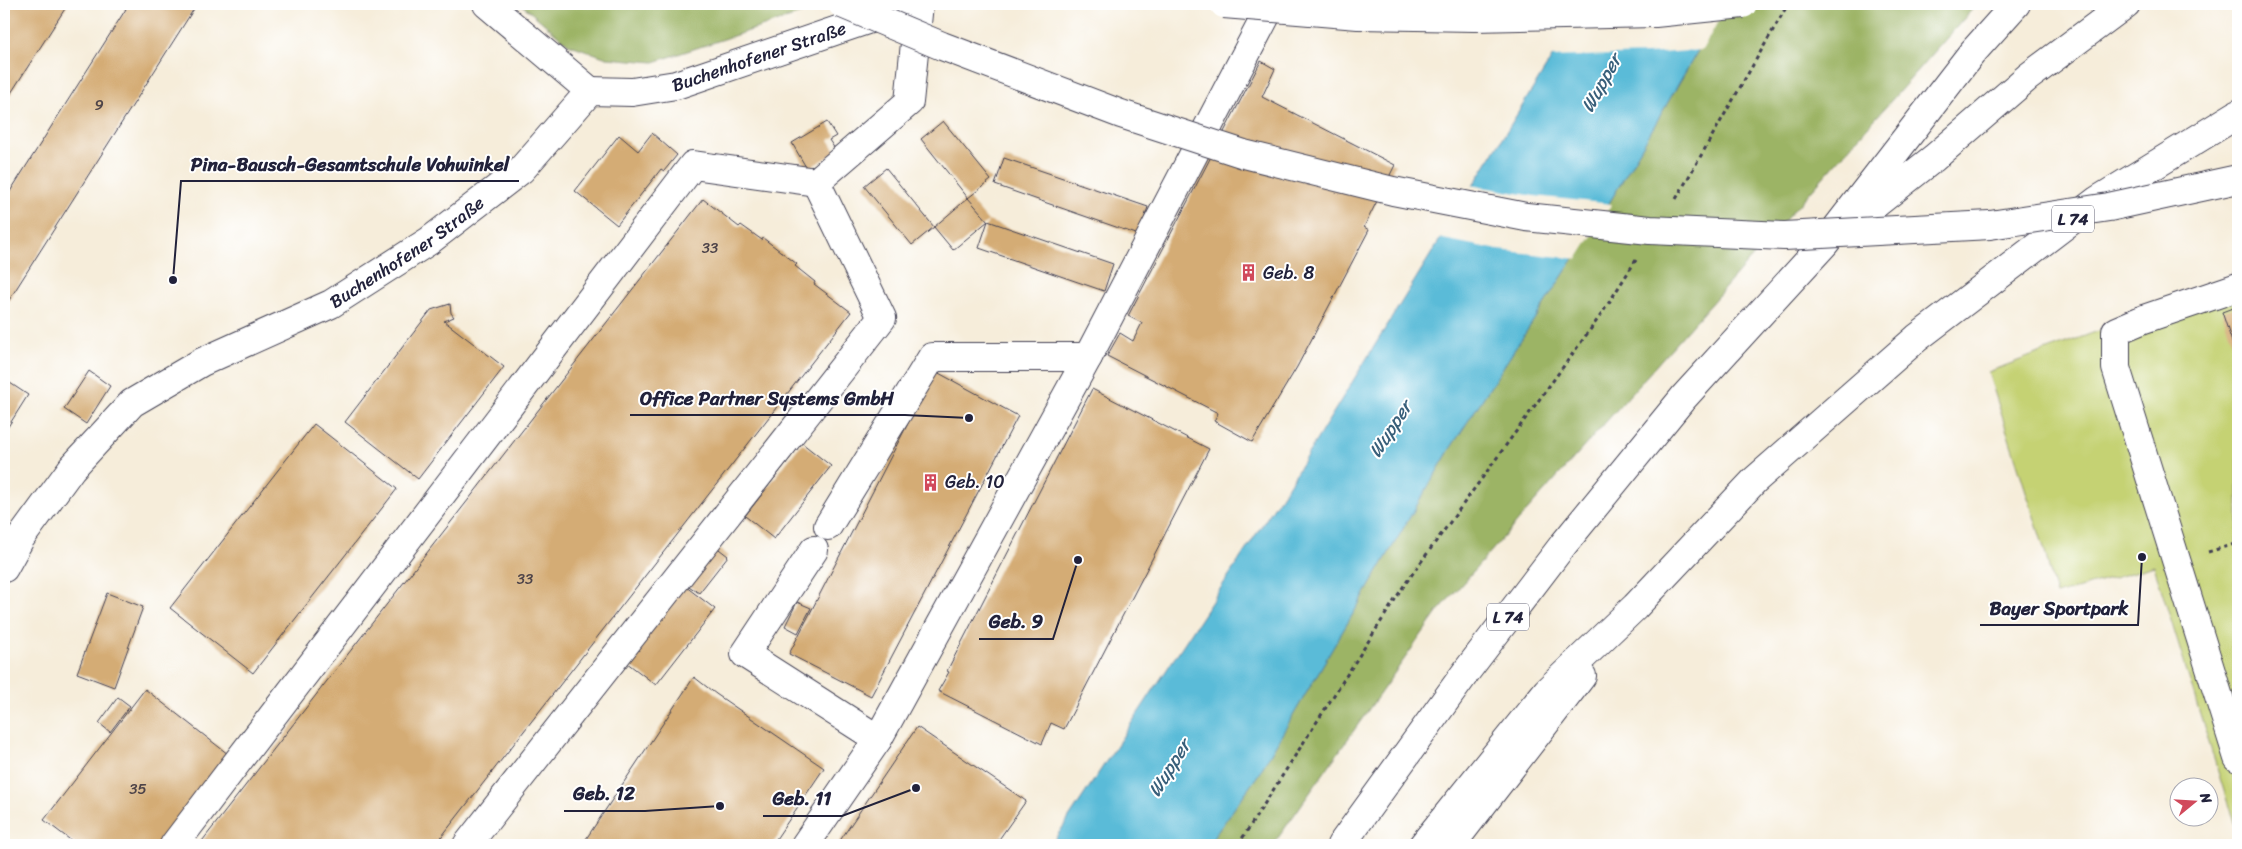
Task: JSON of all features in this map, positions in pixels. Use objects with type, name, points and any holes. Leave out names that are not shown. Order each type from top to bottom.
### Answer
[{"type":"main road","points":[[486,4],[590,91]]},
{"type":"main road","points":[[842,4],[942,46],[1121,114],[1244,154],[1393,191],[1526,217],[1650,230],[1784,236],[1990,225],[2109,207],[2238,179]]},
{"type":"main road","name":"Buchenhofener Straße","points":[[4,568],[20,539],[72,468],[132,403],[202,362],[331,304],[429,241],[521,170],[590,91],[632,92],[676,84],[914,4]]},
{"type":"main road","points":[[174,845],[693,164],[816,182],[909,102],[919,4]]},
{"type":"main road","points":[[1224,4],[1358,15],[1474,16],[1655,13],[1743,4]]},
{"type":"main road","points":[[805,845],[878,739],[1088,357],[1272,4]]},
{"type":"main road","name":"L 74","points":[[1341,845],[1466,672],[1563,545],[1684,398],[1825,243],[1972,53],[2016,4]]},
{"type":"main road","name":"L 74","points":[[1825,243],[1934,158],[2028,78],[2126,4]]},
{"type":"main road","name":"L 74","points":[[1423,845],[1547,691],[1635,607],[1755,480],[1917,338],[2098,200],[2238,114]]},
{"type":"main road","points":[[467,845],[882,318],[816,182]]},
{"type":"main road","points":[[2238,287],[2144,318],[2116,331],[2116,368],[2238,758]]},
{"type":"main road","points":[[828,526],[932,357],[1088,357]]},
{"type":"main road","points":[[814,550],[745,654],[878,739]]},
{"type":"main road","name":"L 74","points":[[1451,845],[1635,607]]},
{"type":"path","points":[[1672,204],[1689,180],[1788,4]]},
{"type":"path","points":[[1238,845],[1405,584],[1603,312],[1640,254]]},
{"type":"green space","points":[[521,4],[831,4],[654,62],[607,58],[568,44]]},
{"type":"green space","points":[[1725,4],[1977,4],[1439,610],[1273,845],[1208,845],[1258,775],[1450,449],[1604,212]]},
{"type":"green space","points":[[2238,279],[2238,836],[2154,566],[2056,595],[2044,548],[1988,372]]},
{"type":"water","name":"Wupper","points":[[1585,4],[1725,4],[1604,212],[1450,449],[1258,775],[1208,845],[1051,845],[1290,483]]},
{"type":"pier","points":[[1582,4],[1727,5],[1702,50],[1550,57]]},
{"type":"pier","points":[[1471,185],[1534,196],[1612,204],[1577,259],[1499,250],[1438,238]]},
{"type":"building","points":[[4,4],[68,4],[4,104]]},
{"type":"building","points":[[118,4],[197,4],[4,308],[4,201],[126,9]]},
{"type":"building","name":"Geb. 8","points":[[1261,61],[1275,69],[1262,97],[1395,165],[1364,227],[1369,230],[1297,367],[1252,442],[1214,421],[1218,413],[1107,356],[1120,333],[1133,341],[1142,323],[1128,316]]},
{"type":"building","points":[[943,121],[991,180],[968,198],[921,139]]},
{"type":"building","points":[[827,122],[836,136],[829,140],[837,152],[807,169],[792,143]]},
{"type":"building","points":[[652,133],[677,155],[664,171],[661,169],[617,225],[575,191],[619,135],[638,151]]},
{"type":"building","points":[[1004,158],[1148,207],[1139,235],[995,185]]},
{"type":"building","points":[[886,168],[934,227],[912,245],[864,186]]},
{"type":"building","points":[[968,198],[988,221],[953,250],[934,227]]},
{"type":"building","points":[[703,199],[739,227],[741,225],[762,240],[763,238],[797,264],[795,266],[815,282],[814,284],[851,312],[435,845],[199,845]]},
{"type":"building","points":[[988,221],[1113,264],[1104,291],[979,248]]},
{"type":"building","points":[[450,304],[451,313],[454,317],[444,321],[504,367],[418,479],[345,422],[431,310]]},
{"type":"building","points":[[2238,306],[2238,360],[2222,312]]},
{"type":"building","points":[[89,371],[110,386],[86,424],[64,409]]},
{"type":"building","name":"Geb. 10","points":[[935,371],[1018,416],[871,696],[789,654]]},
{"type":"building","points":[[4,379],[28,395],[4,433]]},
{"type":"building","points":[[1092,389],[1209,449],[1064,729],[1051,723],[1042,744],[938,691]]},
{"type":"building","points":[[314,424],[397,489],[253,673],[170,608]]},
{"type":"building","points":[[802,443],[831,466],[774,539],[745,516]]},
{"type":"building","points":[[715,546],[728,556],[699,593],[686,584]]},
{"type":"building","points":[[681,583],[715,609],[656,685],[622,659]]},
{"type":"building","points":[[107,593],[143,607],[114,687],[77,673]]},
{"type":"building","points":[[797,602],[811,608],[798,633],[785,626]]},
{"type":"building","points":[[694,677],[824,768],[772,845],[582,845]]},
{"type":"building","points":[[145,689],[233,758],[165,845],[77,845],[44,820]]},
{"type":"building","points":[[118,697],[130,706],[110,732],[99,723]]},
{"type":"building","points":[[917,727],[1026,801],[995,845],[837,845]]},
{"type":"place","name":"Geb. 8","points":[[1249,273]]},
{"type":"place","name":"Pina-Bausch-Gesamtschule Vohwinkel","points":[[173,280]]},
{"type":"place","name":"Office Partner Systems GmbH","points":[[969,418]]},
{"type":"place","name":"Geb. 10","points":[[931,482]]},
{"type":"place","name":"Bayer Sportpark","points":[[2142,557]]},
{"type":"place","name":"Geb. 9","points":[[1078,560]]},
{"type":"place","name":"Geb. 11","points":[[916,788]]},
{"type":"place","name":"Geb. 12","points":[[720,806]]}]
